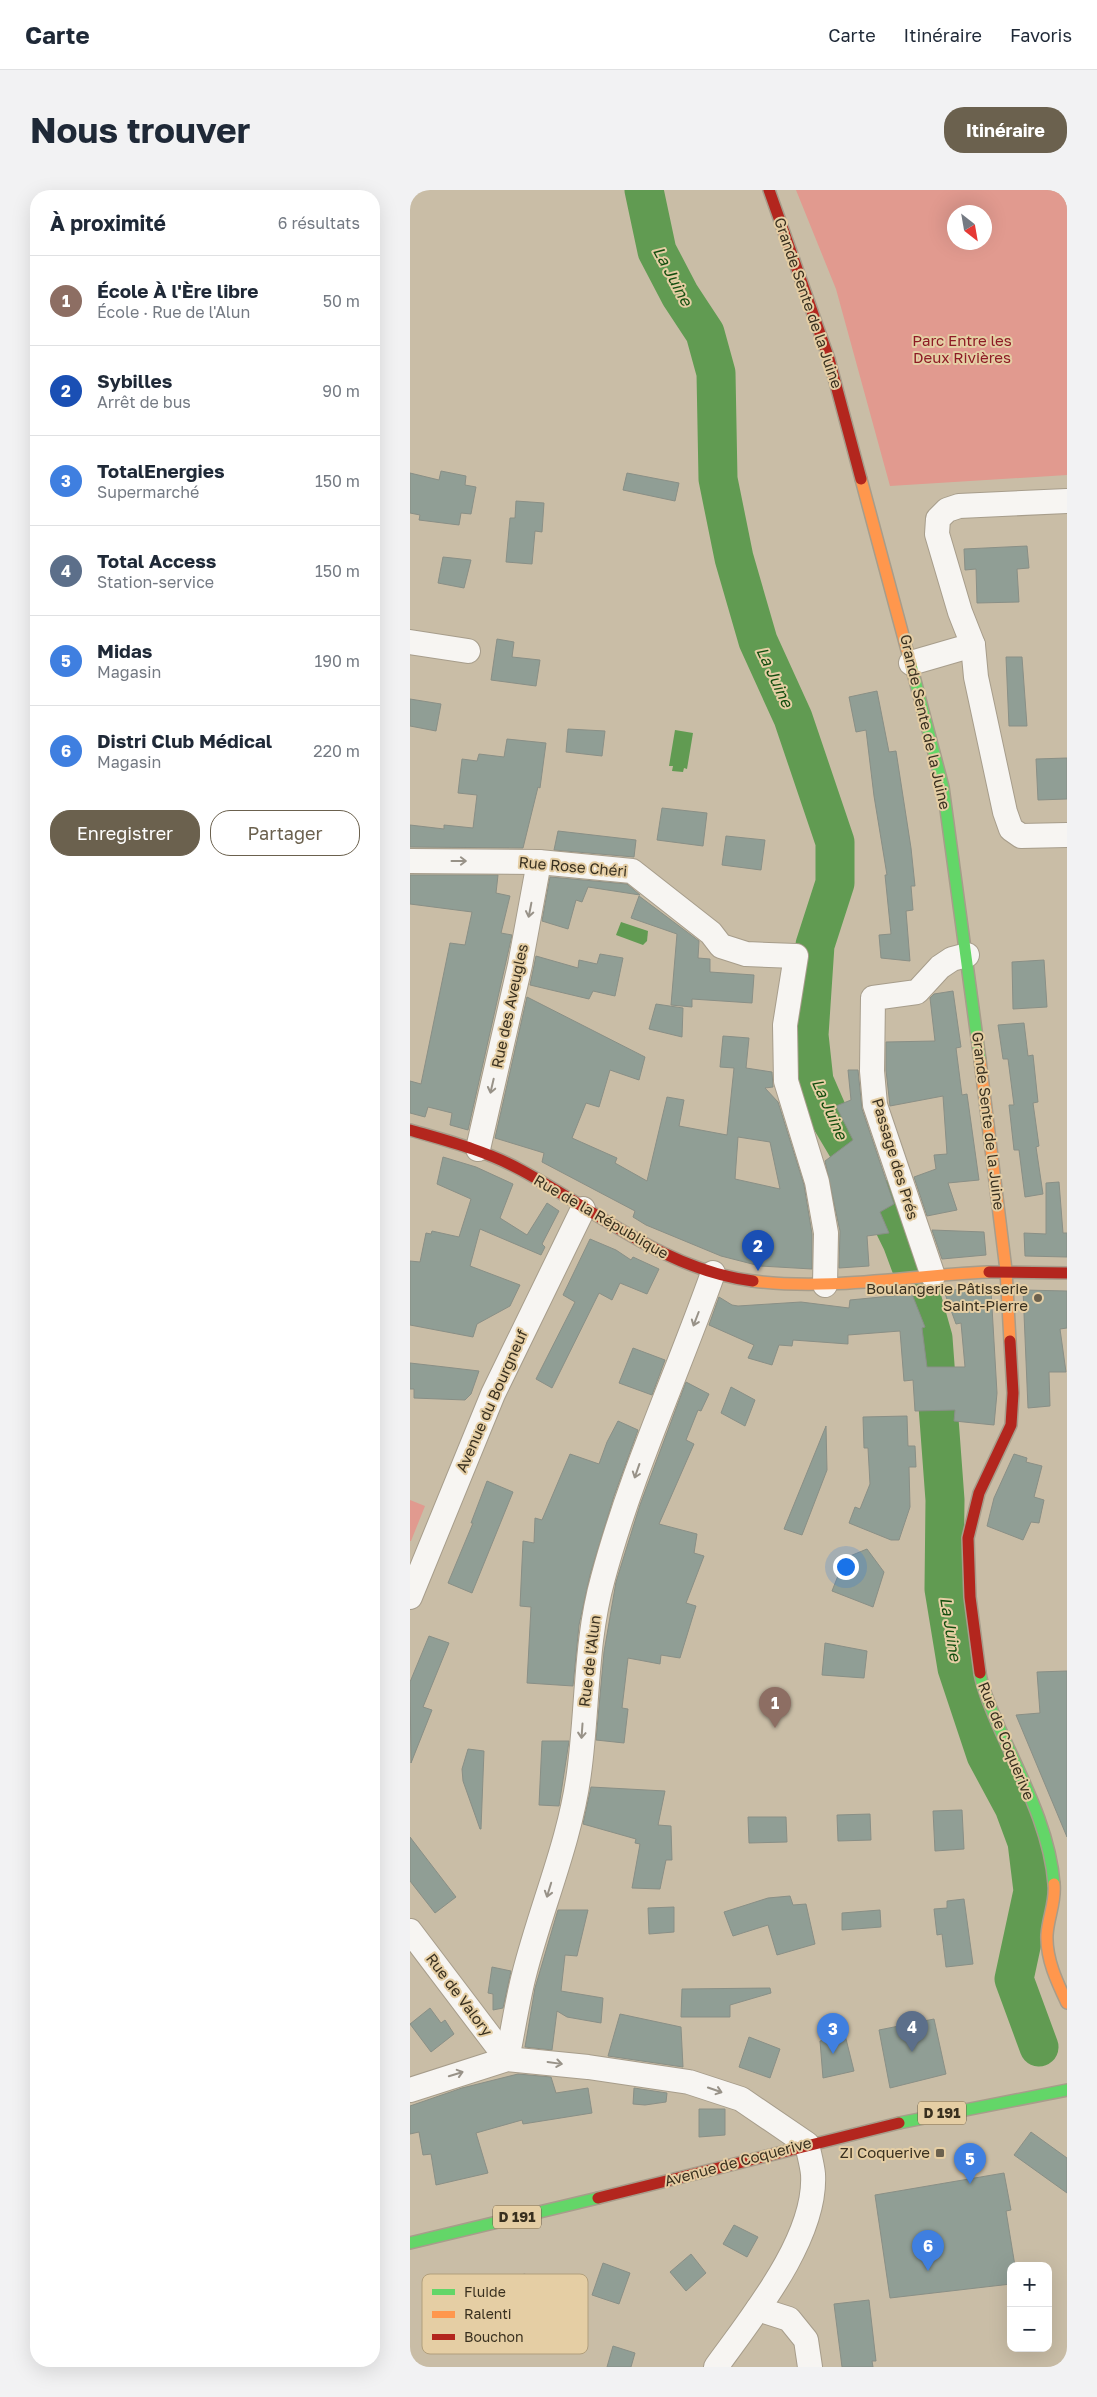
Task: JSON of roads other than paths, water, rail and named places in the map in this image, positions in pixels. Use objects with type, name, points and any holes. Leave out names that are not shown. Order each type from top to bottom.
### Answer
[{"type":"street","name":"Grande Sente de la Juine","points":[[769,190],[829,359],[943,787],[967,955],[1006,1270]]},
{"type":"street","points":[[1067,501],[959,506],[947,510],[938,519],[937,534],[960,612],[973,645],[976,677],[1005,812],[1011,830],[1021,836],[1067,835]]},
{"type":"street","points":[[410,642],[468,651]]},
{"type":"street","points":[[911,663],[973,645]]},
{"type":"street","name":"Rue Rose Chéri","points":[[410,861],[539,862],[632,871],[711,933],[720,946],[746,954],[796,956],[785,1025],[786,1081],[817,1182],[826,1233],[825,1285]]},
{"type":"street","name":"Rue des Aveugles","points":[[478,1149],[520,965],[539,862]]},
{"type":"street","name":"Passage des Prés","points":[[933,1276],[875,1105],[872,1071],[873,998],[917,992],[940,967],[952,959],[967,955]]},
{"type":"street","name":"Rue de la République","points":[[410,1130],[478,1149],[520,1170],[583,1209],[673,1259],[713,1273],[766,1283],[825,1285],[1006,1270],[1067,1273]]},
{"type":"street","name":"Avenue du Bourgneuf","points":[[410,1597],[493,1394],[583,1209]]},
{"type":"street","name":"Rue de Coquerive","points":[[1006,1270],[1013,1384],[1011,1425],[979,1492],[968,1538],[970,1598],[980,1676],[988,1701],[1047,1843],[1055,1894],[1047,1936],[1053,1974],[1067,2003]]},
{"type":"street","name":"Rue de l'Alun","points":[[507,2059],[524,1976],[570,1820],[579,1772],[586,1684],[594,1618],[602,1580],[639,1465],[713,1273]]},
{"type":"street","name":"Rue de Valory","points":[[410,1931],[507,2059]]},
{"type":"street","points":[[410,2090],[507,2059],[544,2061],[689,2082],[741,2099],[807,2144],[813,2174],[811,2200],[796,2247],[758,2309],[716,2367]]},
{"type":"street","name":"Avenue de Coquerive","points":[[410,2243],[624,2192],[807,2144],[1004,2099],[1067,2090]]},
{"type":"street","points":[[758,2309],[789,2319],[806,2340],[810,2367]]},
{"type":"waterway","name":"La Juine","points":[[644,190],[657,251],[680,295],[705,333],[716,373],[718,479],[734,558],[758,641],[793,718],[835,842],[835,883],[815,945],[809,1035],[814,1081],[831,1120],[857,1164]]},
{"type":"waterway","name":"La Juine","points":[[881,1199],[902,1242],[918,1285],[933,1338],[945,1500],[944,1589],[957,1668],[986,1755],[1014,1807],[1027,1842],[1033,1891],[1014,1979],[1039,2047]]},
{"type":"place","name":"Sybilles","points":[[758,1271]]},
{"type":"place","name":"Boulangerie Pâtisserie Saint-Pierre","points":[[1038,1298]]},
{"type":"place","name":"École À l'Ère libre","points":[[775,1728]]},
{"type":"place","name":"Total Access","points":[[912,2052]]},
{"type":"place","name":"TotalEnergies","points":[[833,2054]]},
{"type":"place","name":"ZI Coquerive","points":[[940,2153]]},
{"type":"place","name":"Midas","points":[[970,2184]]},
{"type":"place","name":"Distri Club Médical","points":[[928,2271]]},
{"type":"park label","name":"Parc Entre les Deux Rivières","points":[[962,350]]}]
